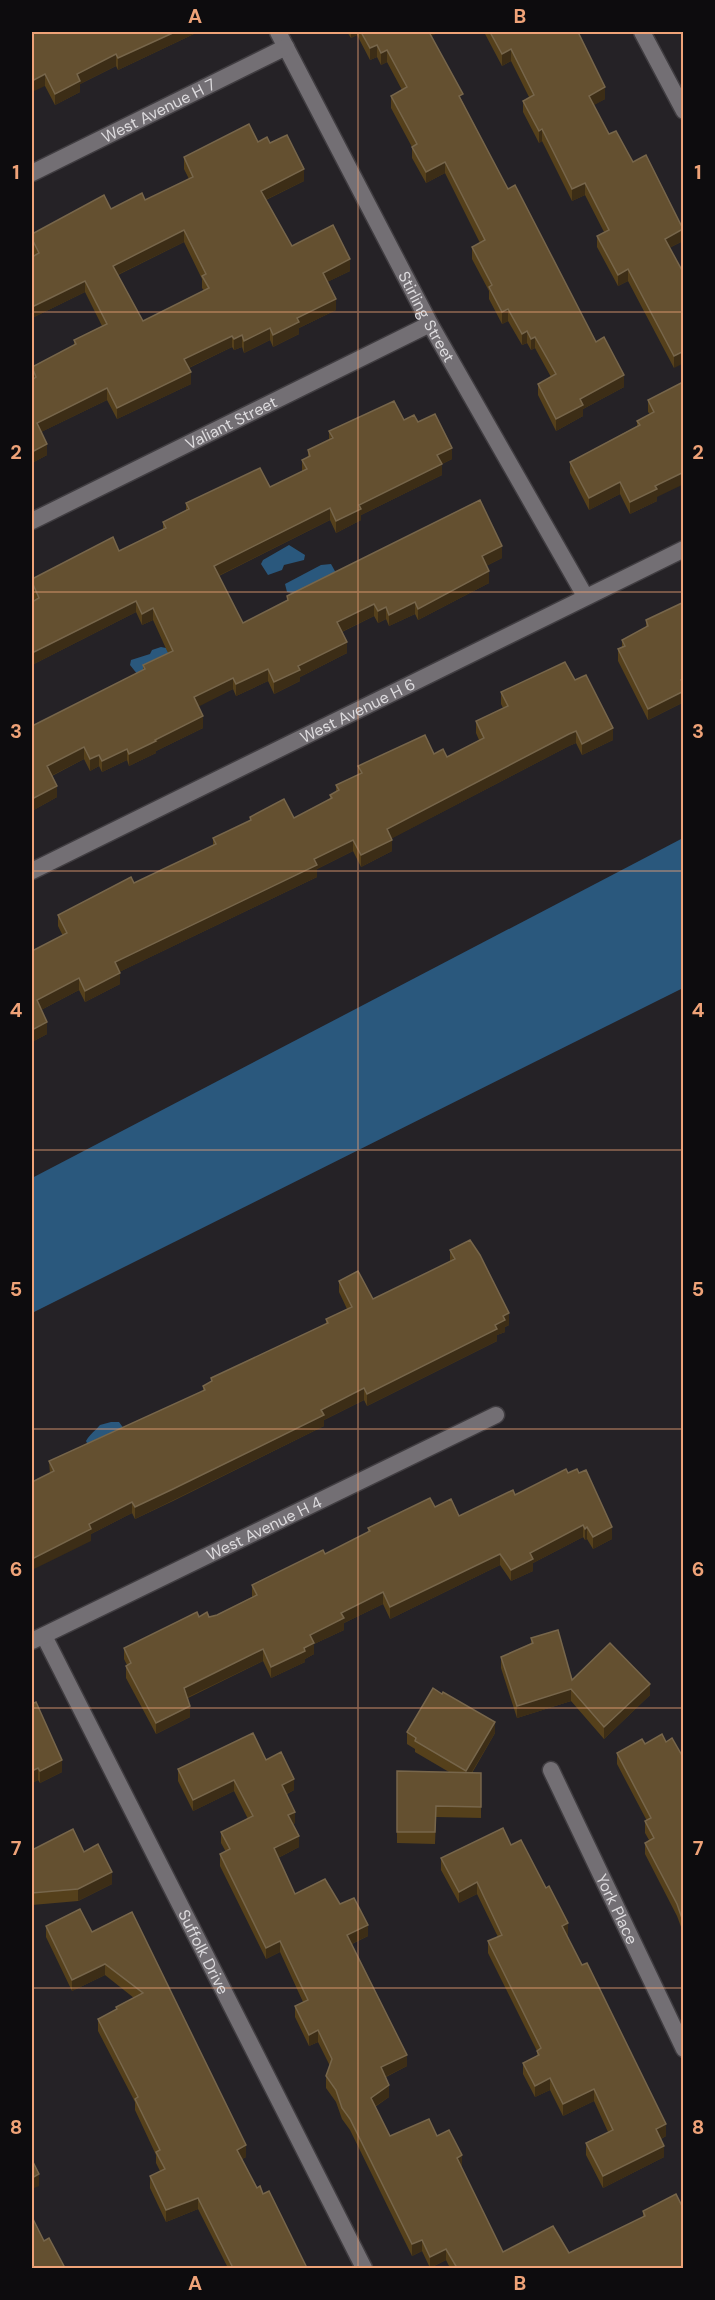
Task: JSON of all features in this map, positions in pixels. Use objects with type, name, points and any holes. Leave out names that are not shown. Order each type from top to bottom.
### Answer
[{"type":"street","name":"Stirling Street","points":[[278,32],[430,324],[585,596]]},
{"type":"street","points":[[642,32],[684,111]]},
{"type":"street","name":"West Avenue H 7","points":[[32,173],[286,47]]},
{"type":"street","name":"Valiant Street","points":[[32,521],[430,324]]},
{"type":"street","name":"West Avenue H 6","points":[[32,871],[684,549]]},
{"type":"street","name":"West Avenue H 4","points":[[38,1638],[496,1415]]},
{"type":"street","name":"Suffolk Drive","points":[[38,1638],[364,2268]]},
{"type":"street","name":"York Place","points":[[551,1770],[684,2049]]},
{"type":"water","points":[[289,545],[305,555],[304,560],[284,565],[282,570],[268,575],[261,564],[263,560]]},
{"type":"water","points":[[331,564],[336,573],[300,594],[287,592],[285,584],[321,565]]},
{"type":"water","points":[[166,648],[170,655],[138,675],[130,665],[131,660],[150,654],[152,650]]},
{"type":"water","points":[[683,838],[683,988],[32,1313],[32,1178]]},
{"type":"water","points":[[119,1422],[127,1433],[89,1447],[86,1441],[91,1434],[100,1425]]},
{"type":"building","points":[[36,32],[175,32],[118,58],[116,54],[77,74],[80,81],[55,94],[45,74],[32,81],[32,34]]},
{"type":"building","points":[[361,32],[429,32],[463,94],[459,96],[508,189],[515,185],[596,342],[604,337],[624,375],[580,399],[583,405],[556,419],[538,384],[556,374],[535,337],[531,339],[527,331],[522,334],[508,309],[502,312],[489,287],[492,285],[472,247],[485,240],[445,162],[426,172],[412,147],[417,144],[391,96],[407,87],[387,50],[381,53],[377,45],[370,48]]},
{"type":"building","points":[[490,32],[578,32],[605,87],[589,96],[609,134],[616,131],[633,162],[646,155],[683,229],[665,239],[684,274],[684,351],[674,356],[628,269],[618,275],[597,236],[609,230],[585,183],[572,189],[542,129],[539,131],[523,101],[534,95],[511,49],[502,54]]},
{"type":"building","points":[[249,124],[258,142],[267,137],[270,143],[287,135],[304,169],[261,191],[292,246],[333,225],[350,259],[323,273],[336,299],[297,318],[299,322],[273,335],[270,328],[244,341],[242,335],[234,339],[232,336],[184,359],[191,372],[117,408],[107,388],[37,423],[47,444],[32,452],[32,380],[36,377],[32,367],[76,344],[74,340],[107,324],[85,281],[32,307],[32,257],[39,253],[32,234],[104,195],[111,209],[142,193],[145,200],[193,177],[184,157]],"holes":[[[184,230],[206,274],[202,276],[209,288],[143,321],[113,266]]]},
{"type":"building","points":[[683,382],[684,472],[655,486],[657,489],[630,502],[620,482],[589,498],[570,462],[640,425],[637,421],[654,412],[648,400]]},
{"type":"building","points":[[394,401],[404,420],[414,415],[418,422],[435,414],[452,448],[437,455],[442,464],[359,505],[361,509],[336,521],[330,508],[214,566],[243,623],[288,600],[287,596],[480,500],[502,546],[482,556],[489,571],[418,609],[415,602],[389,615],[386,607],[378,611],[374,604],[337,622],[347,642],[298,666],[300,670],[274,682],[268,669],[236,684],[233,678],[194,697],[203,716],[129,754],[127,749],[102,761],[99,755],[90,759],[84,747],[47,766],[57,786],[32,799],[32,726],[145,669],[143,665],[173,651],[153,608],[142,614],[136,601],[32,653],[32,602],[39,598],[32,579],[113,537],[119,551],[166,528],[163,522],[189,509],[186,503],[260,468],[270,487],[307,469],[302,460],[310,456],[308,450],[333,438],[329,431]]},
{"type":"building","points":[[684,602],[684,679],[681,680],[684,691],[648,709],[618,649],[625,646],[622,640],[648,626],[646,620]]},
{"type":"building","points":[[565,662],[575,680],[586,675],[613,728],[582,744],[576,731],[569,734],[387,829],[392,840],[361,855],[353,840],[314,859],[317,865],[115,962],[120,973],[85,991],[79,978],[37,1000],[47,1022],[32,1030],[32,951],[67,933],[58,915],[131,877],[134,883],[216,844],[213,838],[251,820],[250,817],[284,799],[294,818],[332,798],[330,795],[339,790],[336,785],[362,773],[358,766],[425,735],[434,754],[443,749],[447,757],[484,738],[476,721],[508,706],[501,692]]},
{"type":"building","points":[[470,1240],[509,1313],[503,1316],[505,1320],[495,1325],[497,1329],[367,1394],[364,1388],[321,1410],[324,1415],[173,1489],[135,1507],[132,1502],[89,1524],[91,1529],[32,1559],[32,1482],[54,1471],[49,1461],[205,1390],[203,1386],[212,1381],[211,1378],[328,1323],[326,1319],[352,1307],[339,1281],[358,1271],[373,1299],[455,1259],[450,1250]]},
{"type":"building","points":[[566,1469],[568,1473],[577,1469],[579,1473],[586,1470],[612,1527],[593,1537],[583,1525],[530,1553],[533,1559],[511,1570],[500,1554],[390,1607],[383,1592],[341,1613],[344,1618],[310,1635],[314,1643],[304,1648],[305,1651],[271,1667],[263,1649],[184,1688],[190,1706],[156,1723],[126,1666],[131,1663],[124,1648],[197,1612],[199,1617],[207,1612],[209,1617],[217,1615],[257,1595],[252,1585],[323,1550],[325,1554],[370,1531],[368,1528],[430,1498],[435,1507],[451,1499],[459,1516],[513,1490],[515,1495]]},
{"type":"building","points":[[558,1630],[572,1680],[610,1643],[650,1684],[604,1727],[571,1689],[517,1706],[501,1657],[533,1643],[531,1638]]},
{"type":"building","points":[[433,1688],[495,1722],[466,1771],[415,1741],[416,1738],[407,1732]]},
{"type":"building","points":[[36,1702],[62,1760],[40,1771],[38,1768],[32,1771],[32,1704]]},
{"type":"building","points":[[253,1733],[266,1760],[281,1752],[294,1779],[282,1785],[295,1812],[288,1815],[299,1836],[274,1848],[295,1894],[325,1879],[340,1904],[354,1898],[368,1925],[347,1935],[407,2055],[381,2067],[389,2085],[371,2098],[390,2136],[429,2119],[437,2136],[449,2130],[462,2155],[457,2158],[503,2252],[553,2226],[569,2253],[645,2216],[643,2211],[676,2194],[684,2210],[684,2268],[457,2268],[446,2249],[430,2257],[422,2240],[412,2244],[350,2119],[342,2108],[336,2090],[326,2076],[332,2059],[318,2030],[309,2035],[295,2006],[308,2000],[280,1941],[266,1948],[220,1854],[230,1849],[221,1832],[253,1816],[234,1780],[193,1800],[178,1769]]},
{"type":"building","points":[[662,1734],[666,1742],[672,1738],[684,1759],[684,1924],[677,1904],[645,1843],[654,1838],[645,1821],[651,1818],[617,1753],[642,1739],[645,1744]]},
{"type":"building","points":[[397,1771],[481,1773],[481,1807],[436,1806],[435,1832],[397,1832]]},
{"type":"building","points":[[503,1828],[511,1845],[521,1840],[546,1888],[549,1886],[568,1923],[562,1926],[582,1965],[587,1963],[666,2124],[656,2129],[664,2146],[603,2176],[586,2143],[613,2130],[594,2089],[563,2104],[550,2078],[535,2086],[523,2063],[539,2055],[537,2051],[541,2048],[488,1941],[502,1935],[477,1882],[459,1892],[441,1858]]},
{"type":"building","points":[[73,1829],[84,1852],[98,1844],[112,1872],[78,1889],[32,1893],[32,1850]]},
{"type":"building","points":[[80,1909],[92,1932],[132,1912],[246,2145],[237,2150],[257,2188],[260,2186],[263,2194],[269,2191],[307,2268],[233,2268],[198,2198],[166,2210],[150,2176],[165,2169],[156,2152],[160,2150],[135,2099],[138,2097],[98,2019],[143,1993],[105,1964],[72,1980],[46,1926]]},
{"type":"building","points":[[32,2160],[39,2174],[32,2178]]},
{"type":"building","points":[[32,2217],[44,2241],[49,2238],[65,2268],[32,2268]]}]
